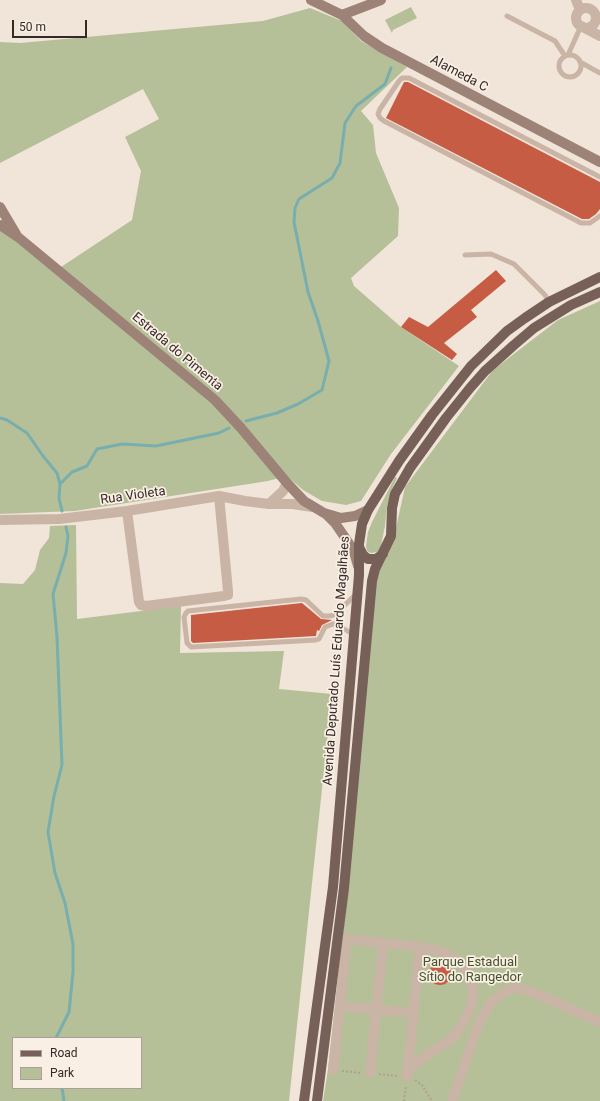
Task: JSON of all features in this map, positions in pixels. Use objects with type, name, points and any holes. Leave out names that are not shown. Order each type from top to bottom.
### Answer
[{"type":"main road","name":"Alameda C","points":[[311,0],[342,15],[364,36],[382,48],[600,162]]},
{"type":"main road","points":[[342,15],[381,0]]},
{"type":"main road","points":[[0,207],[18,238]]},
{"type":"main road","name":"Estrada do Pimenta","points":[[0,225],[18,238],[215,400],[241,428],[286,483],[297,495],[312,507],[324,513],[346,518],[368,510]]},
{"type":"main road","name":"Avenida Deputado Luís Eduardo Magalhães","points":[[304,1101],[333,886],[354,635],[359,568],[359,544],[362,524],[368,510],[399,461],[432,415],[476,361],[507,332],[525,318],[549,302],[600,277]]},
{"type":"main road","name":"Avenida Deputado Luís Eduardo Magalhães","points":[[316,1101],[344,888],[372,581],[391,536],[392,508],[395,494],[410,468],[470,388],[496,360],[534,328],[571,306],[600,292]]},
{"type":"main road","name":"Estrada do Pimenta","points":[[324,513],[335,523],[348,542],[354,552],[359,568]]},
{"type":"main road","points":[[359,544],[363,556],[368,559],[376,559],[383,554]]},
{"type":"street","points":[[576,0],[580,10]]},
{"type":"street","points":[[581,26],[590,26],[598,19],[594,12],[589,9],[583,8],[580,10],[576,18],[577,21],[581,26],[600,36]]},
{"type":"street","points":[[269,504],[283,491],[286,483]]},
{"type":"street","points":[[127,511],[139,602],[142,606],[224,596],[228,595],[228,591],[219,496]]},
{"type":"street","name":"Rua Violeta","points":[[0,520],[59,519],[127,511],[219,496],[269,504],[293,504],[312,507]]},
{"type":"street","points":[[333,1070],[347,939],[420,947],[444,952],[457,960],[467,971],[472,986],[473,998],[465,1020],[455,1036],[422,1058],[407,1074]]},
{"type":"street","points":[[370,1074],[383,943]]},
{"type":"street","points":[[407,1074],[420,947]]},
{"type":"street","points":[[452,1101],[479,1023],[490,1004],[502,993],[513,988],[527,990],[600,1022]]},
{"type":"street","points":[[340,1006],[413,1013]]},
{"type":"lane","points":[[507,16],[555,41],[566,56]]},
{"type":"lane","points":[[580,62],[581,70],[576,76],[569,78],[565,77],[560,72],[558,65],[562,58],[566,56],[581,26]]},
{"type":"lane","points":[[566,56],[575,56],[580,62],[600,73]]},
{"type":"lane","points":[[600,177],[409,78],[402,78],[399,81],[378,114],[384,121],[581,223],[590,223],[600,216]]},
{"type":"lane","points":[[466,255],[491,254],[514,264],[544,294],[549,302]]},
{"type":"lane","points":[[354,635],[338,625],[333,624],[325,627],[319,639],[316,640],[191,647],[187,643],[184,617],[188,611],[301,599],[306,600],[323,616],[329,616],[335,614],[357,593]]},
{"type":"path","points":[[333,1070],[370,1074],[407,1074],[422,1085],[432,1101]]},
{"type":"path","points":[[404,1101],[407,1074]]},
{"type":"green space","points":[[411,7],[417,18],[393,30],[392,33],[385,20]]},
{"type":"green space","points":[[310,8],[342,21],[361,41],[407,67],[361,111],[373,125],[376,153],[399,208],[398,236],[351,278],[354,286],[401,327],[459,366],[391,454],[361,501],[346,505],[322,501],[303,490],[287,476],[268,481],[75,511],[0,514],[0,227],[55,271],[132,220],[141,171],[125,137],[159,119],[143,89],[0,163],[0,42],[20,43],[263,21]]},
{"type":"green space","name":"Parque Estadual Sítio do Rangedor","points":[[600,301],[600,1101],[323,1101],[328,1069],[349,879],[375,581],[396,528],[405,487],[493,370],[558,320]]},
{"type":"green space","points":[[395,477],[397,478],[387,506],[380,550],[378,552],[371,553],[367,551],[366,546],[368,532]]},
{"type":"green space","points":[[76,525],[77,619],[181,606],[180,653],[284,651],[279,689],[332,694],[289,1101],[0,1101],[0,583],[23,584],[35,570],[40,550],[49,538],[50,526]]},
{"type":"building","points":[[404,82],[408,82],[600,182],[600,209],[589,219],[582,219],[386,118]]},
{"type":"building","points":[[496,270],[506,281],[471,310],[477,317],[444,343],[457,354],[452,360],[401,327],[409,317],[428,327]]},
{"type":"building","points":[[302,603],[321,619],[332,620],[322,625],[319,631],[317,630],[316,636],[193,643],[191,641],[191,615]]},
{"type":"building","points":[[440,963],[448,966],[451,974],[448,982],[440,985],[432,982],[429,974],[432,966]]},
{"type":"waterway","points":[[246,421],[277,413],[298,404],[322,390],[329,361],[308,292],[294,222],[295,208],[299,199],[332,178],[340,163],[345,123],[356,106],[385,84],[391,68]]},
{"type":"waterway","points":[[0,418],[7,420],[27,433],[57,473],[60,484]]},
{"type":"waterway","points":[[62,511],[59,498],[60,484],[72,472],[87,466],[97,449],[122,444],[156,446],[219,433],[229,428]]},
{"type":"waterway","points":[[56,1037],[69,1012],[73,972],[73,944],[65,903],[55,873],[48,832],[54,796],[62,765],[57,637],[53,594],[66,553],[68,536],[66,527]]},
{"type":"waterway","points":[[62,1089],[64,1101]]}]
